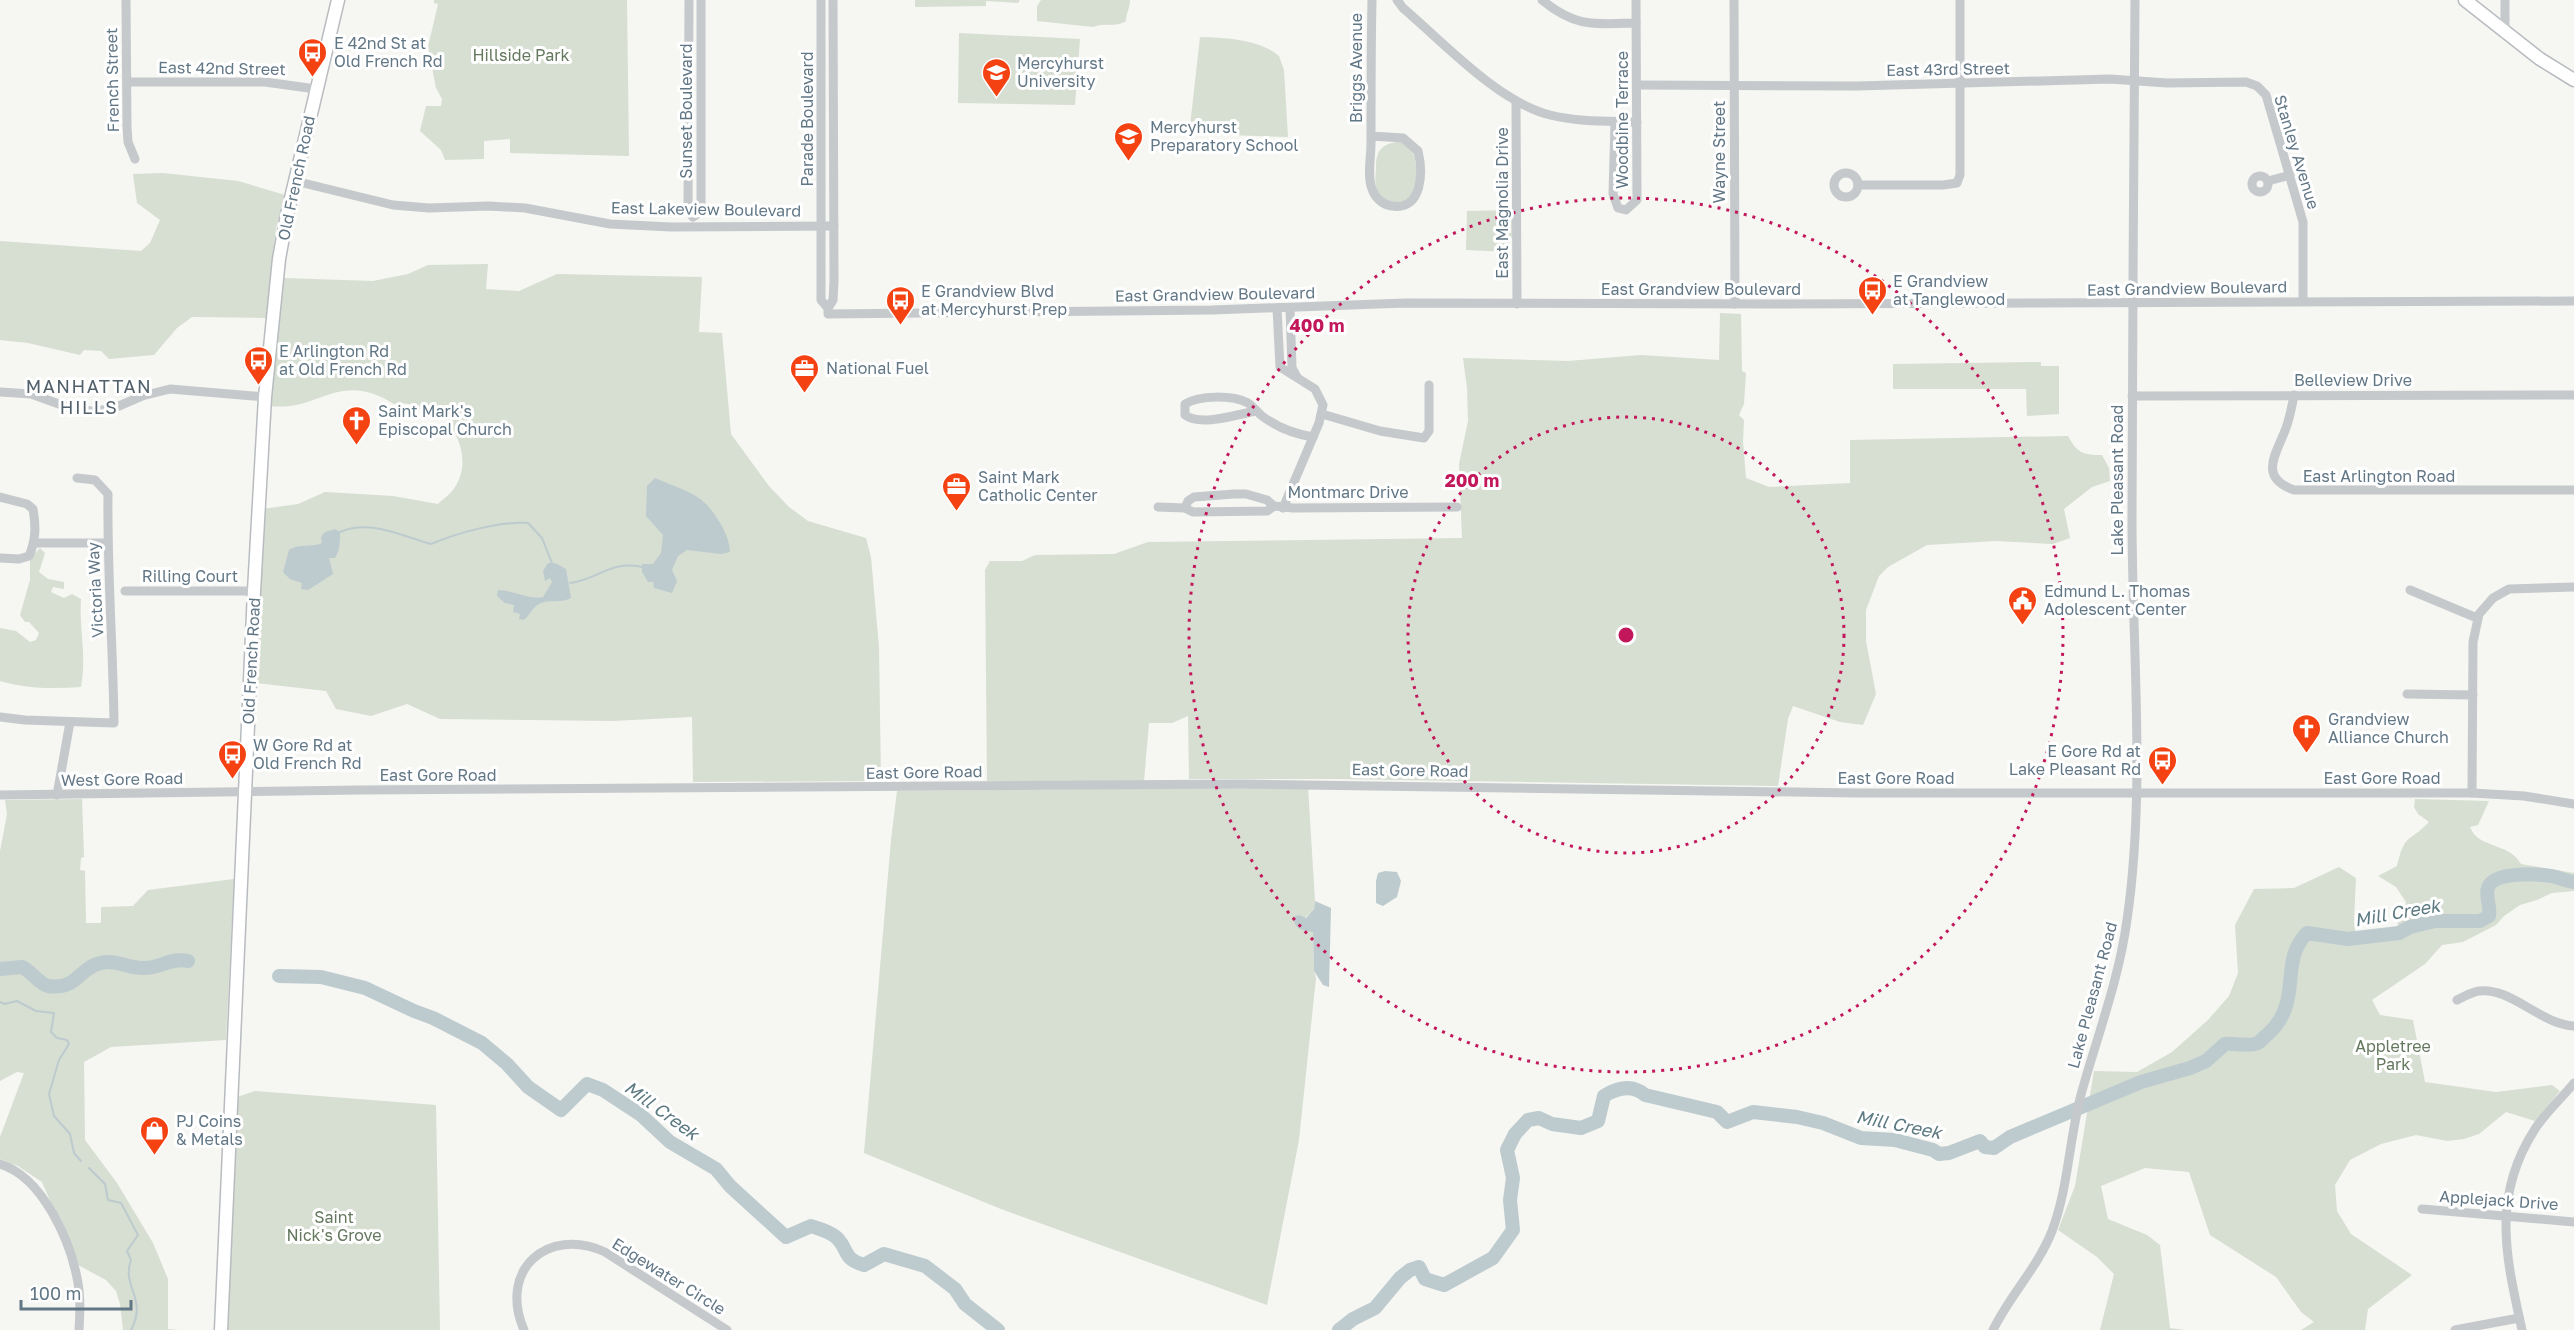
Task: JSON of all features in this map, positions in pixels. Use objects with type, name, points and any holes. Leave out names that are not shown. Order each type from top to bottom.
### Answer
[{"type":"main road","name":"Old French Road","points":[[221,1330],[254,591],[265,397],[279,259],[338,0]]},
{"type":"main road","points":[[2465,0],[2551,67],[2574,80]]},
{"type":"street","name":"French Street","points":[[126,0],[128,142],[135,159]]},
{"type":"street","name":"Sunset Boulevard","points":[[688,0],[688,211],[693,222],[701,212],[701,0]]},
{"type":"street","name":"Parade Boulevard","points":[[821,0],[821,300],[828,311]]},
{"type":"street","name":"Parade Boulevard","points":[[828,311],[833,300],[833,0]]},
{"type":"street","name":"Briggs Avenue","points":[[1371,0],[1371,136],[1372,192],[1380,201],[1389,206],[1399,207],[1408,204],[1415,198],[1419,188],[1418,151],[1404,138],[1371,136]]},
{"type":"street","points":[[1397,0],[1427,29],[1516,102],[1550,115],[1637,123]]},
{"type":"street","points":[[1542,0],[1560,14],[1577,21],[1596,24],[1636,23]]},
{"type":"street","name":"Woodbine Terrace","points":[[1615,122],[1613,194],[1615,203],[1622,210],[1632,207],[1637,200],[1636,0]]},
{"type":"street","name":"Wayne Street","points":[[1734,0],[1735,304]]},
{"type":"street","points":[[1858,185],[1958,183],[1960,175],[1960,0]]},
{"type":"street","name":"Lake Pleasant Road","points":[[1993,1330],[2002,1311],[2039,1257],[2053,1229],[2062,1199],[2076,1117],[2123,946],[2134,862],[2136,793],[2131,304],[2135,0]]},
{"type":"street","points":[[2505,0],[2505,33]]},
{"type":"street","name":"East 43rd Street","points":[[1638,85],[1959,84],[2110,79],[2246,82],[2257,86]]},
{"type":"street","name":"East 42nd Street","points":[[127,82],[265,82],[316,89]]},
{"type":"street","name":"Stanley Avenue","points":[[2257,86],[2266,95],[2303,222],[2303,301]]},
{"type":"street","name":"East Magnolia Drive","points":[[1516,102],[1517,304]]},
{"type":"street","points":[[2268,181],[2290,175]]},
{"type":"street","name":"East Lakeview Boulevard","points":[[295,181],[368,201],[404,206],[504,206],[598,222],[834,226]]},
{"type":"street","name":"East Grandview Boulevard","points":[[828,311],[1290,308],[1396,303],[2131,304],[2303,301],[2574,301]]},
{"type":"street","points":[[1277,308],[1278,362],[1283,370],[1297,377],[1318,393],[1323,405],[1322,414],[1313,436],[1279,507]]},
{"type":"street","points":[[1290,308],[1292,368],[1297,377]]},
{"type":"street","points":[[1322,414],[1380,431],[1424,438],[1430,431],[1429,385]]},
{"type":"street","points":[[0,392],[32,394],[70,408],[92,411],[112,409],[142,396],[170,389],[265,397]]},
{"type":"street","name":"East Arlington Road","points":[[2294,395],[2286,428],[2273,458],[2272,468],[2276,480],[2294,490],[2574,490]]},
{"type":"street","name":"Belleview Drive","points":[[2132,396],[2574,395]]},
{"type":"street","points":[[1256,411],[1231,417],[1196,420],[1185,415],[1184,409],[1185,405],[1199,399],[1229,398],[1250,404],[1256,411],[1289,432],[1313,436]]},
{"type":"street","name":"Victoria Way","points":[[70,722],[114,723],[113,648],[107,543],[108,494],[95,480],[77,478]]},
{"type":"street","name":"Montmarc Drive","points":[[1185,508],[1188,501],[1194,497],[1234,494],[1246,494],[1279,507]]},
{"type":"street","points":[[0,497],[27,504],[33,509],[34,543],[29,555],[19,559],[0,558]]},
{"type":"street","name":"Montmarc Drive","points":[[1158,507],[1185,508],[1193,512],[1267,511],[1279,507],[1457,507]]},
{"type":"street","points":[[34,543],[107,543]]},
{"type":"street","points":[[2472,793],[2473,642],[2477,618],[2488,603],[2509,589],[2574,587]]},
{"type":"street","points":[[2410,590],[2477,618]]},
{"type":"street","name":"Rilling Court","points":[[125,591],[254,591]]},
{"type":"street","points":[[2408,694],[2473,695]]},
{"type":"street","points":[[0,717],[70,722],[57,795]]},
{"type":"street","name":"East Gore Road","points":[[245,792],[1346,784],[1851,793],[2472,793],[2524,796],[2574,804]]},
{"type":"street","name":"West Gore Road","points":[[0,795],[245,792]]},
{"type":"street","points":[[2457,1000],[2478,991],[2492,992],[2504,995],[2552,1022],[2574,1026]]},
{"type":"street","points":[[2522,1330],[2506,1254],[2505,1215],[2512,1175],[2525,1145],[2541,1120],[2574,1083]]},
{"type":"street","points":[[0,1164],[20,1173],[35,1187],[57,1224],[74,1264],[78,1283],[79,1330]]},
{"type":"street","name":"Applejack Drive","points":[[2422,1209],[2574,1222]]},
{"type":"street","name":"Edgewater Circle","points":[[524,1330],[515,1301],[522,1275],[542,1252],[567,1243],[593,1246],[605,1252],[727,1330]]},
{"type":"street","points":[[2455,1330],[2519,1318]]},
{"type":"green space","name":"Hillside Park","points":[[434,0],[627,0],[629,156],[510,153],[510,139],[484,141],[484,159],[445,160],[441,150],[420,131],[426,106],[441,106],[442,99],[436,88],[428,47],[438,4],[434,3]]},
{"type":"green space","points":[[915,0],[1020,0],[1018,3],[986,1],[986,6],[915,7]]},
{"type":"green space","points":[[1041,0],[1130,0],[1126,21],[1093,27],[1037,21],[1037,6]]},
{"type":"green space","points":[[959,33],[1080,39],[1075,105],[958,103]]},
{"type":"green space","points":[[1200,37],[1252,43],[1271,50],[1279,56],[1284,70],[1288,137],[1199,134],[1190,126]]},
{"type":"green space","points":[[1404,142],[1413,152],[1416,179],[1412,194],[1408,198],[1404,201],[1393,202],[1383,198],[1377,190],[1376,161],[1381,149],[1387,144]]},
{"type":"green space","points":[[163,173],[238,181],[285,195],[276,228],[266,318],[192,317],[177,328],[154,355],[109,359],[101,351],[84,350],[80,355],[28,343],[0,340],[0,241],[141,251],[150,243],[160,220],[137,203],[133,174]]},
{"type":"green space","points":[[1513,210],[1513,238],[1510,237],[1510,252],[1466,250],[1467,211]]},
{"type":"green space","points":[[488,264],[486,289],[519,291],[557,274],[702,277],[699,332],[722,333],[731,434],[769,486],[789,507],[808,521],[866,538],[871,557],[879,647],[881,781],[693,782],[692,717],[612,721],[440,719],[407,704],[371,716],[336,709],[326,691],[256,683],[262,509],[298,504],[325,492],[393,496],[438,504],[454,489],[462,467],[460,446],[439,409],[431,416],[414,406],[404,403],[394,404],[375,394],[358,390],[330,394],[287,406],[270,406],[283,278],[373,281],[408,274],[428,265]]},
{"type":"green space","points":[[1720,313],[1741,314],[1742,371],[1746,373],[1744,404],[1739,415],[1744,420],[1746,478],[1769,487],[1850,483],[1850,440],[2068,436],[2081,452],[2102,455],[2109,468],[2110,481],[2092,487],[2064,509],[2070,538],[2053,544],[1995,541],[1927,545],[1888,567],[1879,576],[1866,610],[1866,641],[1876,694],[1863,725],[1840,722],[1793,706],[1788,719],[1778,786],[1189,779],[1188,716],[1172,723],[1149,723],[1144,781],[987,781],[985,570],[990,561],[1022,561],[1035,555],[1114,554],[1148,542],[1462,538],[1459,464],[1468,421],[1463,358],[1568,361],[1641,355],[1719,360]]},
{"type":"green space","points":[[2041,362],[2041,366],[2059,366],[2059,414],[2027,416],[2026,389],[1893,389],[1893,364]]},
{"type":"green space","points":[[40,548],[45,553],[39,572],[48,579],[64,582],[64,589],[53,587],[51,592],[64,598],[72,594],[81,599],[83,676],[81,687],[40,688],[0,681],[0,628],[16,631],[30,642],[36,640],[39,633],[20,615],[30,580],[30,558]]},
{"type":"green space","points":[[1308,787],[1315,901],[1314,909],[1305,918],[1313,932],[1316,978],[1299,1140],[1267,1305],[1001,1209],[864,1153],[897,791]]},
{"type":"green space","points":[[82,799],[84,857],[81,858],[80,870],[85,871],[86,923],[101,923],[101,907],[133,906],[148,890],[234,879],[226,1040],[111,1047],[84,1062],[85,1140],[117,1183],[153,1243],[168,1279],[168,1329],[178,1330],[123,1330],[116,1291],[106,1280],[78,1265],[42,1182],[18,1166],[0,1159],[0,1137],[24,1073],[17,1072],[0,1081],[0,851],[7,814],[5,800]]},
{"type":"green space","name":"Appletree Park","points":[[2415,799],[2489,801],[2478,825],[2470,827],[2474,834],[2486,843],[2509,852],[2521,864],[2574,873],[2574,891],[2552,893],[2520,905],[2496,925],[2463,942],[2442,945],[2425,964],[2372,1000],[2380,1015],[2413,1020],[2425,1082],[2496,1092],[2552,1085],[2560,1091],[2535,1121],[2506,1112],[2479,1134],[2464,1139],[2447,1141],[2416,1135],[2381,1144],[2350,1160],[2335,1185],[2337,1211],[2351,1234],[2412,1275],[2368,1309],[2365,1330],[2301,1330],[2314,1322],[2301,1312],[2276,1277],[2210,1235],[2189,1172],[2145,1168],[2101,1186],[2108,1219],[2147,1235],[2160,1245],[2170,1328],[2185,1330],[2100,1330],[2114,1274],[2097,1257],[2058,1230],[2075,1186],[2094,1071],[2137,1072],[2172,1052],[2208,1020],[2229,996],[2238,973],[2235,925],[2254,889],[2294,888],[2339,867],[2356,878],[2354,919],[2356,937],[2399,933],[2397,918],[2403,914],[2406,902],[2396,887],[2378,876],[2397,866],[2405,843],[2429,822],[2418,814],[2414,807]]},
{"type":"green space","name":"Saint Nick's Grove","points":[[255,1091],[436,1105],[440,1330],[227,1330],[237,1097]]},
{"type":"shaded area","points":[[655,478],[688,492],[705,503],[722,526],[728,539],[730,552],[721,554],[687,550],[678,556],[672,570],[677,581],[672,593],[654,588],[653,582],[648,582],[642,572],[642,564],[653,564],[661,553],[663,535],[646,516],[647,486]]},
{"type":"shaded area","points":[[335,529],[340,532],[340,539],[335,558],[329,558],[333,574],[308,590],[301,589],[302,583],[290,579],[283,572],[289,550],[322,543],[321,537],[325,532]]},
{"type":"shaded area","points":[[548,563],[555,563],[566,569],[571,598],[541,603],[524,620],[519,619],[520,614],[513,612],[514,605],[505,603],[497,596],[498,590],[543,597],[552,582],[550,578],[545,581],[543,571]]},
{"type":"shaded area","points":[[1397,872],[1401,881],[1397,897],[1383,906],[1376,903],[1376,881],[1378,873]]},
{"type":"shaded area","points":[[1315,901],[1331,908],[1329,987],[1323,985],[1314,971],[1313,932],[1297,927],[1293,917],[1299,915],[1306,918],[1314,909]]},
{"type":"waterway","points":[[340,532],[351,528],[374,528],[431,544],[479,529],[505,524],[528,523],[542,538],[552,563]]},
{"type":"waterway","points":[[570,583],[621,566],[642,567]]},
{"type":"waterway","name":"Mill Creek","points":[[1339,1330],[1353,1319],[1375,1308],[1400,1278],[1410,1270],[1419,1267],[1425,1279],[1444,1285],[1493,1258],[1513,1230],[1510,1200],[1513,1178],[1507,1150],[1515,1134],[1528,1120],[1539,1118],[1552,1124],[1581,1128],[1598,1121],[1604,1096],[1619,1089],[1630,1088],[1645,1095],[1717,1112],[1727,1122],[1753,1112],[1797,1117],[1823,1123],[1861,1138],[1895,1140],[1933,1150],[1939,1154],[1949,1153],[1980,1141],[1985,1147],[1994,1148],[2010,1137],[2141,1082],[2206,1061],[2225,1044],[2258,1043],[2279,1021],[2285,1008],[2294,956],[2298,944],[2307,933],[2348,939],[2399,933],[2410,927],[2435,921],[2480,921],[2489,916],[2488,888],[2498,879],[2506,876],[2536,875],[2574,882]]},
{"type":"waterway","name":"Mill Creek","points":[[0,969],[22,967],[45,985],[57,986],[71,982],[91,967],[103,962],[149,968],[176,961],[188,961]]},
{"type":"waterway","name":"Mill Creek","points":[[279,976],[321,977],[365,988],[433,1018],[482,1043],[507,1064],[528,1087],[561,1110],[587,1084],[603,1090],[641,1115],[670,1142],[716,1169],[730,1186],[786,1237],[811,1226],[835,1237],[849,1257],[857,1263],[864,1265],[884,1254],[925,1266],[955,1289],[965,1304],[998,1330]]},
{"type":"waterway","points":[[0,1002],[4,1004],[17,1001],[36,1011],[54,1013],[51,1032],[57,1038],[67,1040],[69,1044],[59,1060],[49,1094],[54,1116],[70,1134],[74,1153],[81,1161]]},
{"type":"waterway","points":[[89,1168],[105,1184],[108,1200],[121,1203],[138,1235],[127,1251],[131,1260],[129,1278],[137,1310],[131,1330]]},
{"type":"place","name":"E 42nd St at Old French Rd","points":[[313,78]]},
{"type":"place","name":"Mercyhurst University","points":[[996,98]]},
{"type":"place","name":"Mercyhurst Preparatory School","points":[[1129,162]]},
{"type":"place","name":"E Grandview at Tanglewood","points":[[1872,316]]},
{"type":"place","name":"E Grandview Blvd at Mercyhurst Prep","points":[[900,326]]},
{"type":"place","name":"E Arlington Rd at Old French Rd","points":[[258,386]]},
{"type":"place","name":"National Fuel","points":[[805,394]]},
{"type":"place","name":"Saint Mark's Episcopal Church","points":[[357,446]]},
{"type":"place","name":"Saint Mark Catholic Center","points":[[957,512]]},
{"type":"place","name":"Edmund L. Thomas Adolescent Center","points":[[2023,626]]},
{"type":"place","name":"Grandview Alliance Church","points":[[2307,754]]},
{"type":"place","name":"W Gore Rd at Old French Rd","points":[[232,780]]},
{"type":"place","name":"E Gore Rd at Lake Pleasant Rd","points":[[2162,786]]},
{"type":"place","name":"PJ Coins & Metals","points":[[155,1156]]},
{"type":"district","name":"MANHATTAN HILLS","points":[[89,396]]}]
